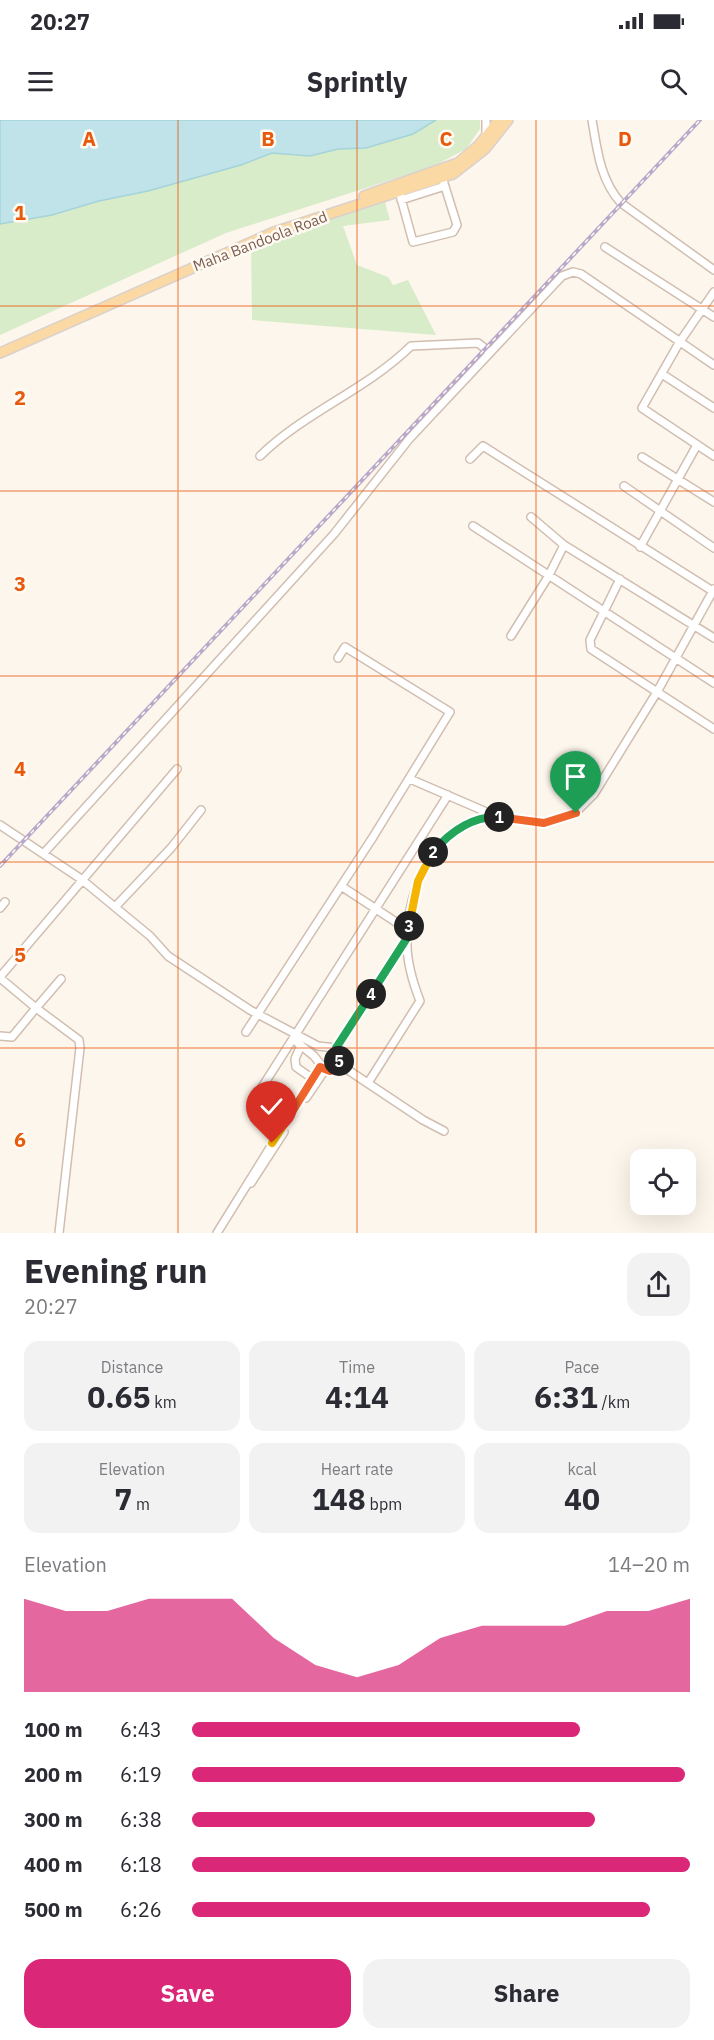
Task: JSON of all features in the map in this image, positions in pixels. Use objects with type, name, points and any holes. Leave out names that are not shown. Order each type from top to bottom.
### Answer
[{"type":"main road","name":"Maha Bandoola Road","points":[[0,346],[272,226],[450,167],[465,158],[486,138],[499,120]]},
{"type":"main road","name":"Maha Bandoola Road","points":[[0,352],[249,242],[443,182],[485,149],[508,120]]},
{"type":"street","points":[[485,149],[486,120]]},
{"type":"street","points":[[592,120],[598,156],[610,191],[621,202],[714,270]]},
{"type":"street","points":[[400,196],[415,243],[453,232],[457,225],[443,182]]},
{"type":"street","points":[[605,247],[714,317]]},
{"type":"street","points":[[44,853],[229,646],[327,542],[410,438],[562,276],[573,272],[581,274],[714,365]]},
{"type":"street","points":[[714,292],[679,343],[642,408],[714,456]]},
{"type":"street","points":[[260,456],[277,439],[391,366],[411,346],[478,343],[487,350]]},
{"type":"street","points":[[662,374],[714,408]]},
{"type":"street","points":[[640,547],[677,477],[697,445]]},
{"type":"street","points":[[368,1083],[420,1001],[415,988],[407,934],[418,881],[433,852],[445,838],[467,823],[485,817],[544,823],[576,813],[594,794],[657,692],[714,591],[640,547],[483,446],[471,459]]},
{"type":"street","points":[[642,457],[714,502]]},
{"type":"street","points":[[624,486],[714,548]]},
{"type":"street","points":[[531,517],[564,545],[714,638]]},
{"type":"street","points":[[473,526],[714,683]]},
{"type":"street","points":[[511,636],[548,577],[564,545]]},
{"type":"street","points":[[620,579],[590,640],[591,649],[714,729]]},
{"type":"street","points":[[246,1032],[410,779],[450,712],[345,646],[338,658]]},
{"type":"street","points":[[59,1233],[81,1048],[79,1040],[0,977],[50,921],[81,879],[177,769]]},
{"type":"street","points":[[410,779],[498,817]]},
{"type":"street","points":[[252,1103],[448,795]]},
{"type":"street","points":[[116,906],[171,848],[201,810]]},
{"type":"street","points":[[0,825],[44,853],[116,906],[168,956],[258,1015],[295,1036],[318,1046],[336,1048]]},
{"type":"street","points":[[341,886],[376,909],[407,934]]},
{"type":"street","points":[[0,908],[5,902]]},
{"type":"street","points":[[336,1048],[407,934]]},
{"type":"street","points":[[0,1036],[12,1037],[61,979]]},
{"type":"street","points":[[295,1036],[322,1068],[330,1071],[339,1064],[340,1055],[336,1048]]},
{"type":"street","points":[[301,1045],[295,1059],[296,1067],[312,1079]]},
{"type":"street","points":[[339,1064],[423,1120],[444,1131]]},
{"type":"street","points":[[244,1192],[249,1178],[312,1079],[322,1068]]},
{"type":"street","points":[[218,1233],[322,1068]]},
{"type":"green space","points":[[0,120],[480,120],[480,129],[466,149],[434,166],[226,233],[0,335]]},
{"type":"green space","points":[[383,195],[390,220],[343,226],[357,265],[388,277],[393,285],[408,280],[436,335],[252,320],[251,241]]},
{"type":"water","points":[[0,120],[436,120],[413,134],[366,148],[338,149],[310,156],[272,153],[241,165],[148,191],[99,201],[52,215],[0,224]]},
{"type":"railway","points":[[0,866],[700,120]]},
{"type":"route","points":[[272,1143],[320,1067],[330,1071],[339,1064],[340,1055],[336,1048],[407,938],[412,900],[418,881],[433,852],[445,838],[467,823],[485,817],[544,823],[576,813]]}]
